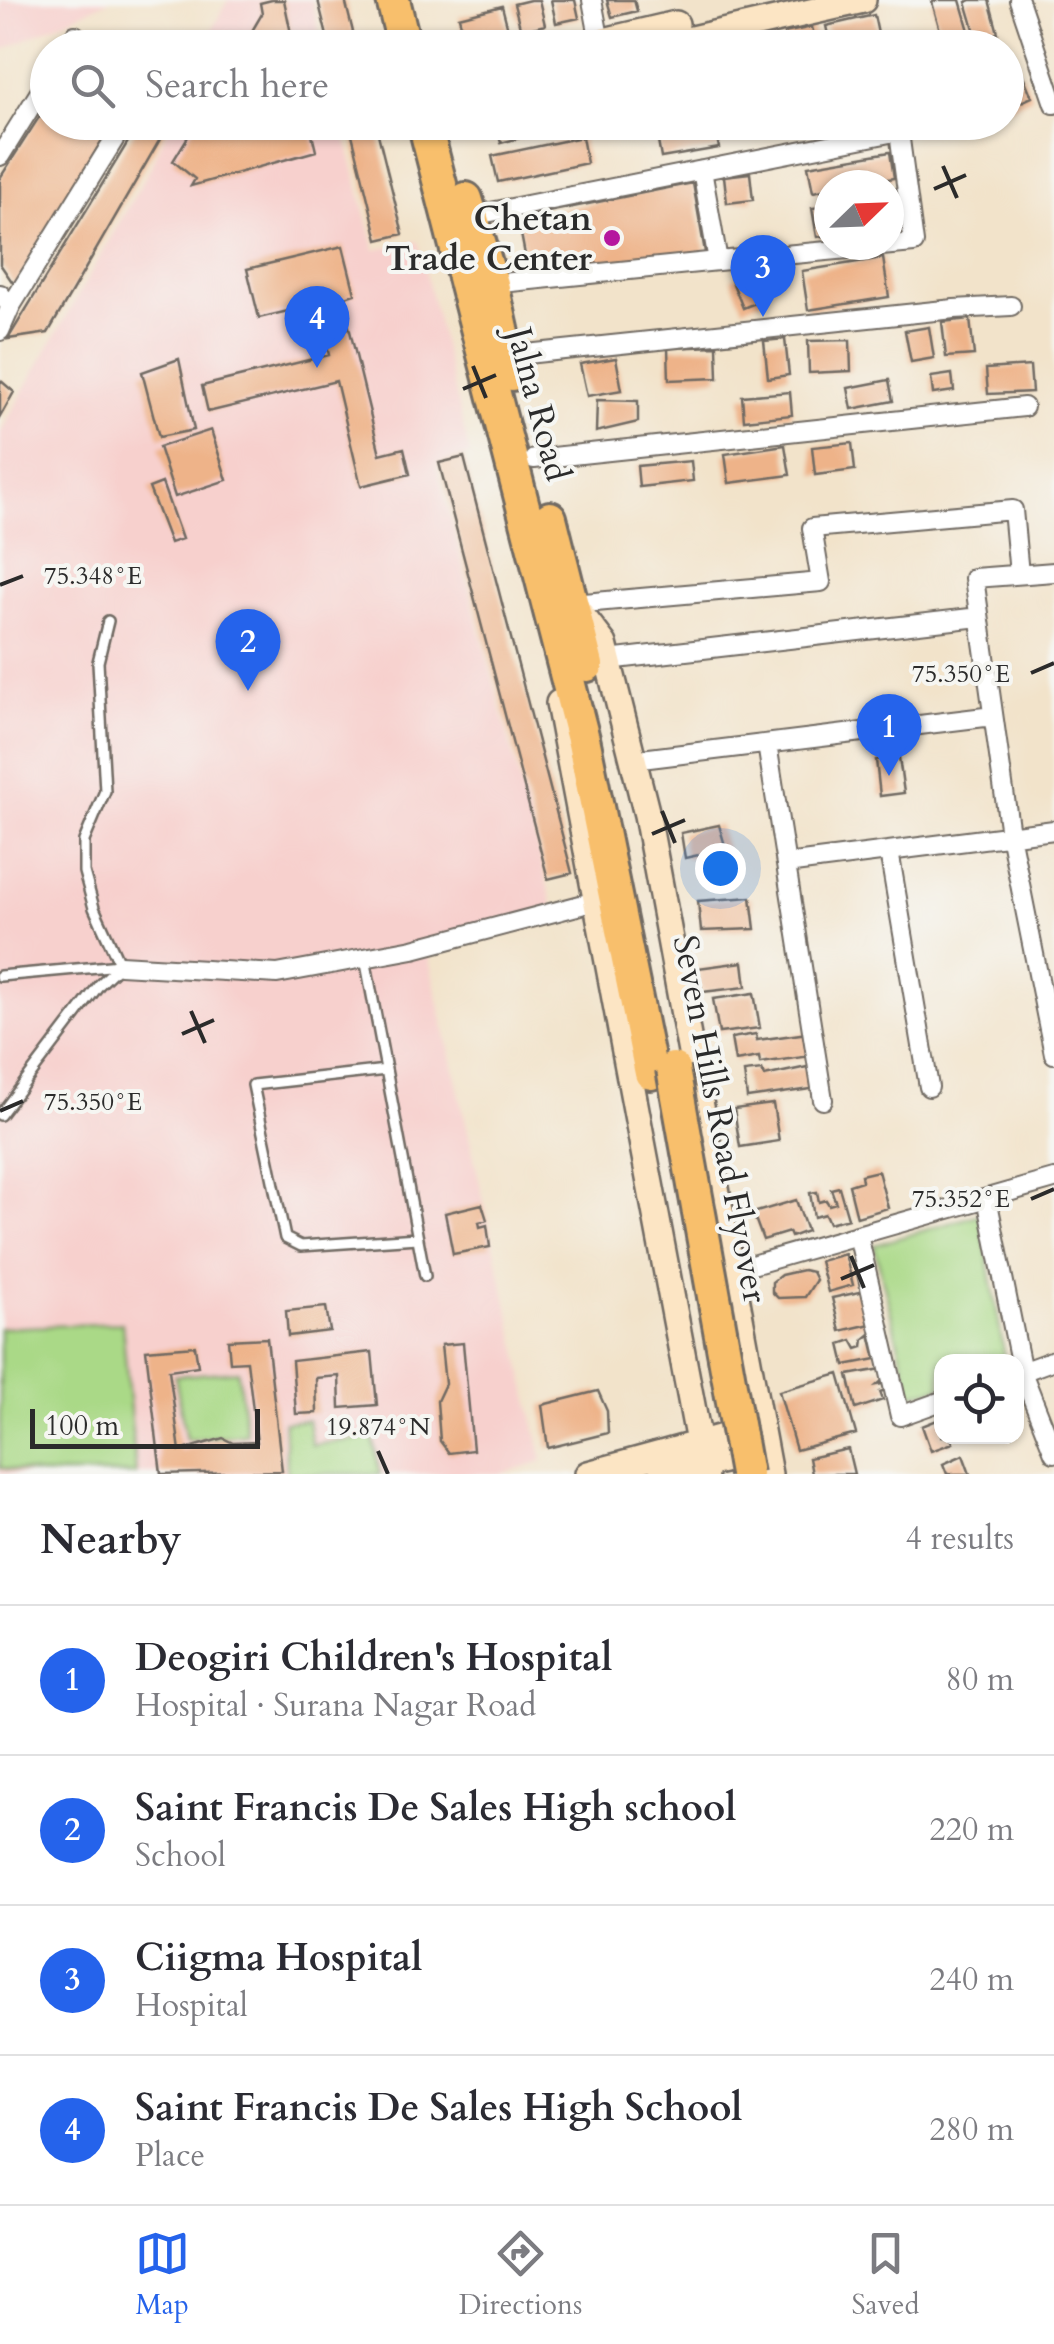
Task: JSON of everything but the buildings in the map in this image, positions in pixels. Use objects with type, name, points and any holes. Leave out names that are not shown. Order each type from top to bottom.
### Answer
[{"type":"highway","points":[[392,0],[400,30]]},
{"type":"highway","points":[[416,0],[424,30]]},
{"type":"highway","name":"Jalna Road","points":[[429,140],[584,653]]},
{"type":"highway","name":"Jalna Road","points":[[451,140],[492,284],[507,356],[573,604]]},
{"type":"highway","name":"Seven Hills Road Flyover","points":[[573,604],[760,1456]]},
{"type":"highway","name":"Seven Hills Road Flyover","points":[[584,653],[571,692],[617,903],[709,1464]]},
{"type":"street","points":[[592,0],[597,30]]},
{"type":"street","points":[[658,30],[782,0]]},
{"type":"street","points":[[731,30],[863,0]]},
{"type":"street","points":[[1019,0],[1047,63],[1054,104]]},
{"type":"street","points":[[0,156],[30,108]]},
{"type":"street","points":[[0,331],[6,300],[113,140]]},
{"type":"street","points":[[471,216],[858,140]]},
{"type":"street","points":[[492,284],[914,243],[900,140]]},
{"type":"street","points":[[702,170],[718,262]]},
{"type":"street","points":[[507,356],[1011,306]]},
{"type":"street","points":[[534,459],[1024,406]]},
{"type":"street","points":[[573,604],[821,582],[812,528],[1013,510],[1018,574]]},
{"type":"street","points":[[1054,572],[974,578],[1010,834],[1054,1054]]},
{"type":"street","points":[[709,1464],[557,691],[584,653],[979,617]]},
{"type":"street","points":[[584,653],[633,760],[646,815],[731,1271],[760,1456],[662,1474]]},
{"type":"street","points":[[633,760],[994,716]]},
{"type":"street","points":[[767,744],[823,1100]]},
{"type":"street","points":[[786,864],[1054,830]]},
{"type":"street","points":[[889,850],[929,1087]]},
{"type":"street","points":[[120,964],[277,974],[365,958],[596,901]]},
{"type":"street","points":[[731,1271],[1054,1179]]},
{"type":"street","points":[[987,1198],[1016,1354]]},
{"type":"street","points":[[858,1235],[900,1416],[934,1404]]},
{"type":"street","points":[[1024,1371],[1054,1360]]},
{"type":"street","points":[[1024,1382],[1054,1453]]},
{"type":"street","points":[[588,1474],[709,1464]]},
{"type":"lane","points":[[108,622],[98,662],[105,790],[84,841],[84,872],[94,908],[120,964]]},
{"type":"lane","points":[[365,958],[424,1276]]},
{"type":"lane","points":[[0,976],[120,964]]},
{"type":"lane","points":[[0,1114],[99,985],[120,964]]},
{"type":"lane","points":[[386,1070],[252,1085],[285,1238],[301,1246],[418,1238]]},
{"type":"shaded area","points":[[0,0],[110,0],[45,30],[30,30],[30,37],[0,51]]},
{"type":"shaded area","points":[[228,0],[311,0],[319,30],[212,30]]},
{"type":"shaded area","points":[[162,140],[346,140],[375,250],[418,241],[470,455],[436,463],[557,921],[427,951],[543,1461],[500,1474],[0,1474],[0,433]]},
{"type":"green space","points":[[980,1214],[1004,1354],[934,1354],[934,1389],[911,1395],[874,1245]]},
{"type":"green space","points":[[122,1323],[136,1474],[39,1474],[0,1468],[0,1328]]},
{"type":"green space","points":[[238,1371],[246,1434],[186,1440],[175,1376]]},
{"type":"green space","points":[[308,1420],[312,1445],[373,1437],[380,1474],[287,1474],[284,1422]]},
{"type":"place","name":"Chetan Trade Center","points":[[612,238]]},
{"type":"place","name":"Ciigma Hospital","points":[[763,317]]},
{"type":"place","name":"Saint Francis De Sales High School","points":[[317,368]]},
{"type":"place","name":"Saint Francis De Sales High school","points":[[248,691]]},
{"type":"place","name":"Deogiri Children's Hospital","points":[[889,776]]}]
